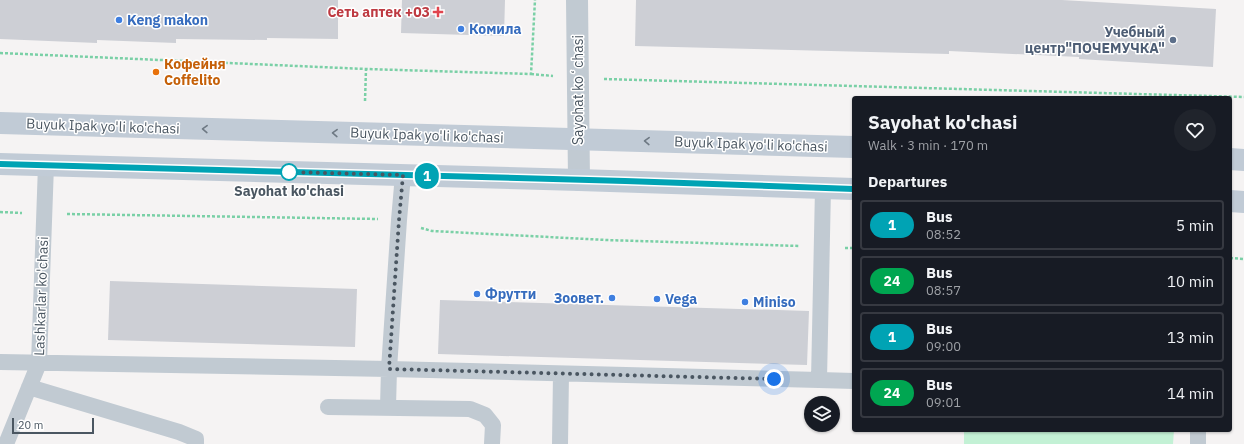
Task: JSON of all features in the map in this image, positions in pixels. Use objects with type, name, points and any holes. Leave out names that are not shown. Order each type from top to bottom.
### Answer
[{"type":"main road","name":"Buyuk Ipak yo'li ko'chasi","points":[[0,123],[852,148]]},
{"type":"main road","points":[[1232,159],[1244,160]]},
{"type":"main road","points":[[0,164],[852,189]]},
{"type":"main road","points":[[1232,201],[1244,202]]},
{"type":"street","name":"Sayohat koʻchasi","points":[[577,0],[579,180]]},
{"type":"lane","name":"Lashkarlar ko'chasi","points":[[6,444],[39,363],[46,165]]},
{"type":"lane","points":[[388,408],[389,369],[403,175]]},
{"type":"lane","points":[[819,380],[824,188]]},
{"type":"lane","points":[[0,362],[389,369],[852,381]]},
{"type":"lane","points":[[560,444],[561,374]]},
{"type":"lane","points":[[29,387],[179,432],[196,439],[196,444]]},
{"type":"lane","points":[[328,407],[470,409],[485,415],[493,425],[492,444]]},
{"type":"lane","points":[[1198,432],[1198,444]]},
{"type":"path","points":[[0,53],[366,69],[531,74],[535,0]]},
{"type":"path","points":[[365,101],[366,69]]},
{"type":"path","points":[[578,78],[1209,96]]},
{"type":"path","points":[[1232,97],[1244,97]]},
{"type":"path","points":[[0,212],[361,218],[399,220],[432,232],[606,240],[852,248]]},
{"type":"path","points":[[1232,258],[1244,259]]},
{"type":"green space","points":[[964,432],[1174,432],[1173,444],[964,444]]},
{"type":"building","points":[[0,0],[338,0],[338,39],[176,39],[176,43],[97,40],[97,43],[0,39]]},
{"type":"building","points":[[402,0],[505,0],[504,36],[401,33]]},
{"type":"building","points":[[636,0],[1062,0],[1216,9],[1213,67],[1079,59],[1079,57],[949,51],[949,54],[635,46]]},
{"type":"building","points":[[110,281],[357,289],[355,347],[108,340]]},
{"type":"building","points":[[440,300],[809,311],[807,365],[438,354]]},
{"type":"bus line","name":"1","points":[[0,164],[625,181],[852,189]]},
{"type":"place","name":"Сеть аптек +03","points":[[438,12]]},
{"type":"place","name":"Keng makon","points":[[119,20]]},
{"type":"place","name":"Комила","points":[[461,29]]},
{"type":"place","name":"Учебный центр\"ПОЧЕМУЧКА\"","points":[[1173,40]]},
{"type":"place","name":"Кофейня Coffelito","points":[[156,72]]},
{"type":"place","name":"Sayohat ko'chasi","points":[[289,172]]},
{"type":"place","name":"Фрутти","points":[[477,294]]},
{"type":"place","name":"Зоовет.","points":[[612,298]]},
{"type":"place","name":"Vega","points":[[657,299]]},
{"type":"place","name":"Miniso","points":[[745,302]]},
{"type":"route","points":[[289,172],[403,175],[389,369],[774,379]]}]
